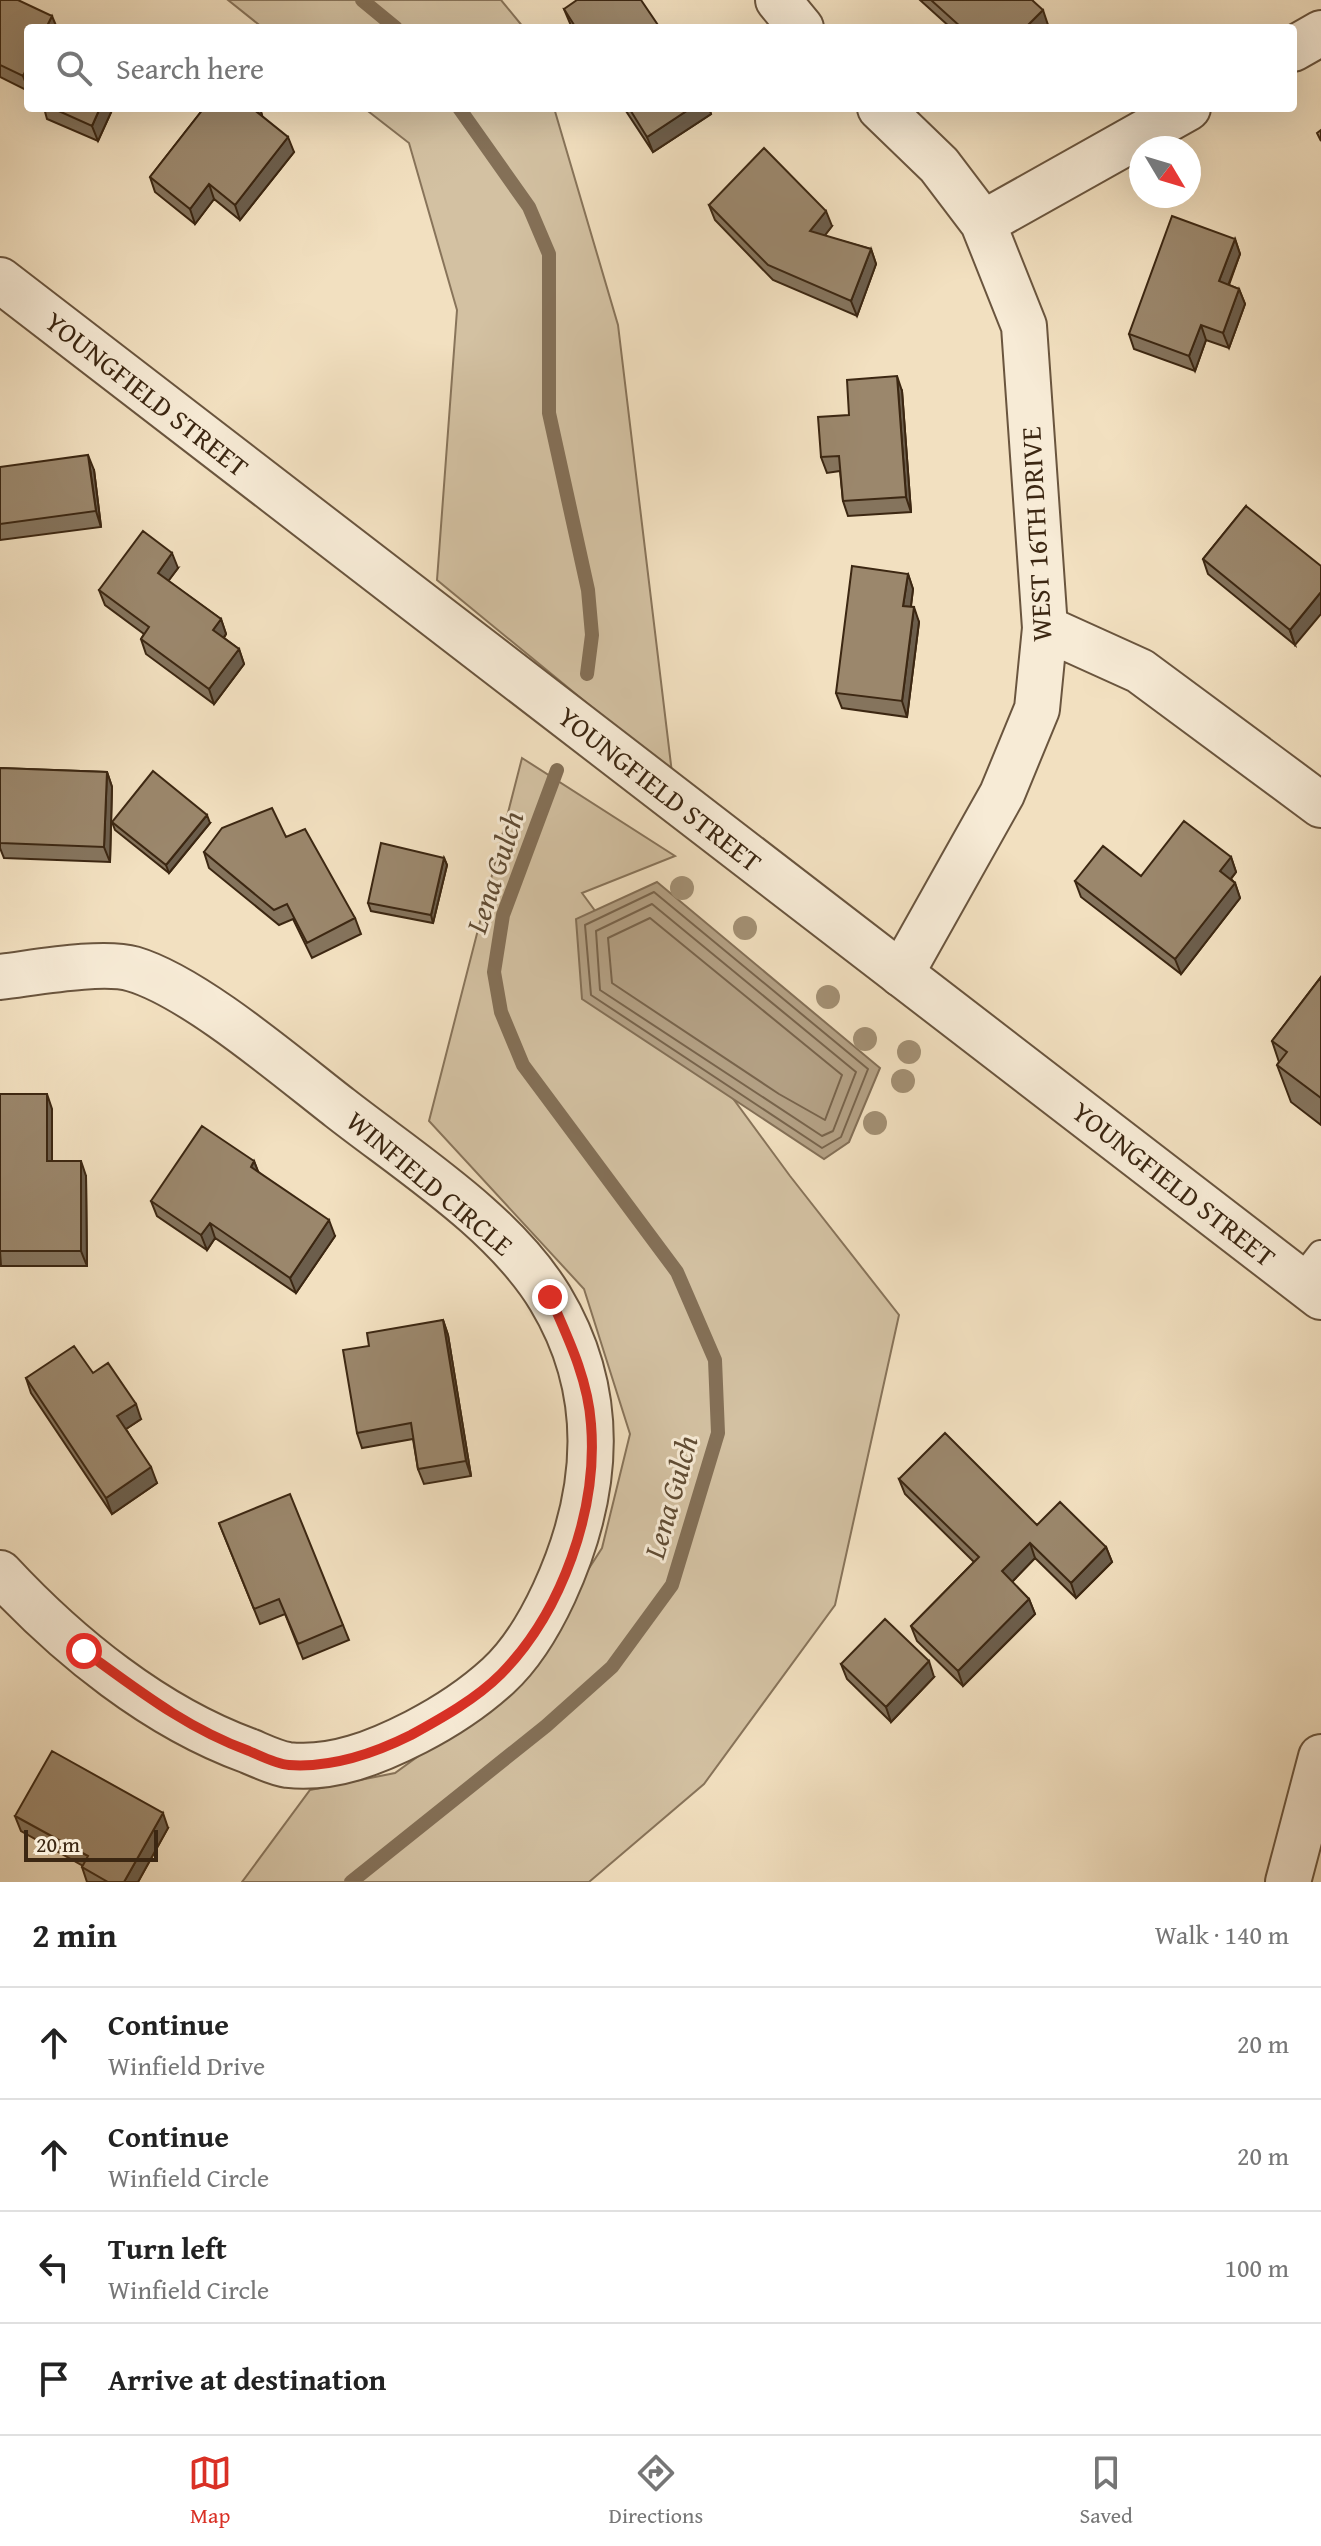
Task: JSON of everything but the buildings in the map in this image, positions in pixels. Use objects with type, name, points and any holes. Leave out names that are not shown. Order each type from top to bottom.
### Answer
[{"type":"street","points":[[778,0],[798,24]]},
{"type":"street","points":[[1297,47],[1321,33]]},
{"type":"street","name":"WEST 16TH DRIVE","points":[[884,112],[939,165],[983,223],[1024,326],[1045,628],[1037,709],[1002,794],[901,974]]},
{"type":"street","points":[[983,223],[1181,112]]},
{"type":"street","name":"YOUNGFIELD STREET","points":[[0,280],[901,974],[1314,1277]]},
{"type":"street","points":[[1045,628],[1140,671],[1318,797]]},
{"type":"street","name":"WINFIELD CIRCLE","points":[[0,977],[69,969],[130,967],[178,988],[449,1192],[508,1245],[550,1297],[578,1360],[591,1437],[590,1483],[575,1548],[543,1618],[501,1674],[445,1717],[392,1744],[336,1764],[286,1765],[221,1741],[175,1718],[84,1651],[0,1573]]},
{"type":"street","points":[[1288,1882],[1321,1757]]},
{"type":"shaded area","points":[[228,0],[501,0],[521,24],[258,24]]},
{"type":"shaded area","points":[[369,112],[555,112],[618,325],[672,773],[437,580],[457,310],[409,143]]},
{"type":"shaded area","points":[[522,758],[675,856],[582,893],[790,1176],[899,1315],[835,1605],[704,1784],[589,1882],[242,1882],[310,1790],[395,1773],[512,1688],[602,1548],[630,1434],[584,1289],[429,1121]]},
{"type":"water","points":[[657,882],[880,1068],[849,1142],[824,1159],[582,999],[576,919]]},
{"type":"waterway","name":"Lena Gulch","points":[[362,0],[391,24]]},
{"type":"waterway","name":"Lena Gulch","points":[[462,112],[529,207],[549,254],[549,413],[588,590],[592,635],[587,674]]},
{"type":"waterway","name":"Lena Gulch","points":[[351,1882],[546,1726],[612,1667],[672,1585],[718,1433],[715,1360],[677,1272],[523,1065],[501,1012],[494,972],[503,915],[557,770]]},
{"type":"route","points":[[84,1651],[175,1718],[221,1741],[286,1765],[336,1764],[392,1744],[445,1717],[501,1674],[543,1618],[575,1548],[590,1483],[591,1422],[578,1360],[550,1297]]}]
